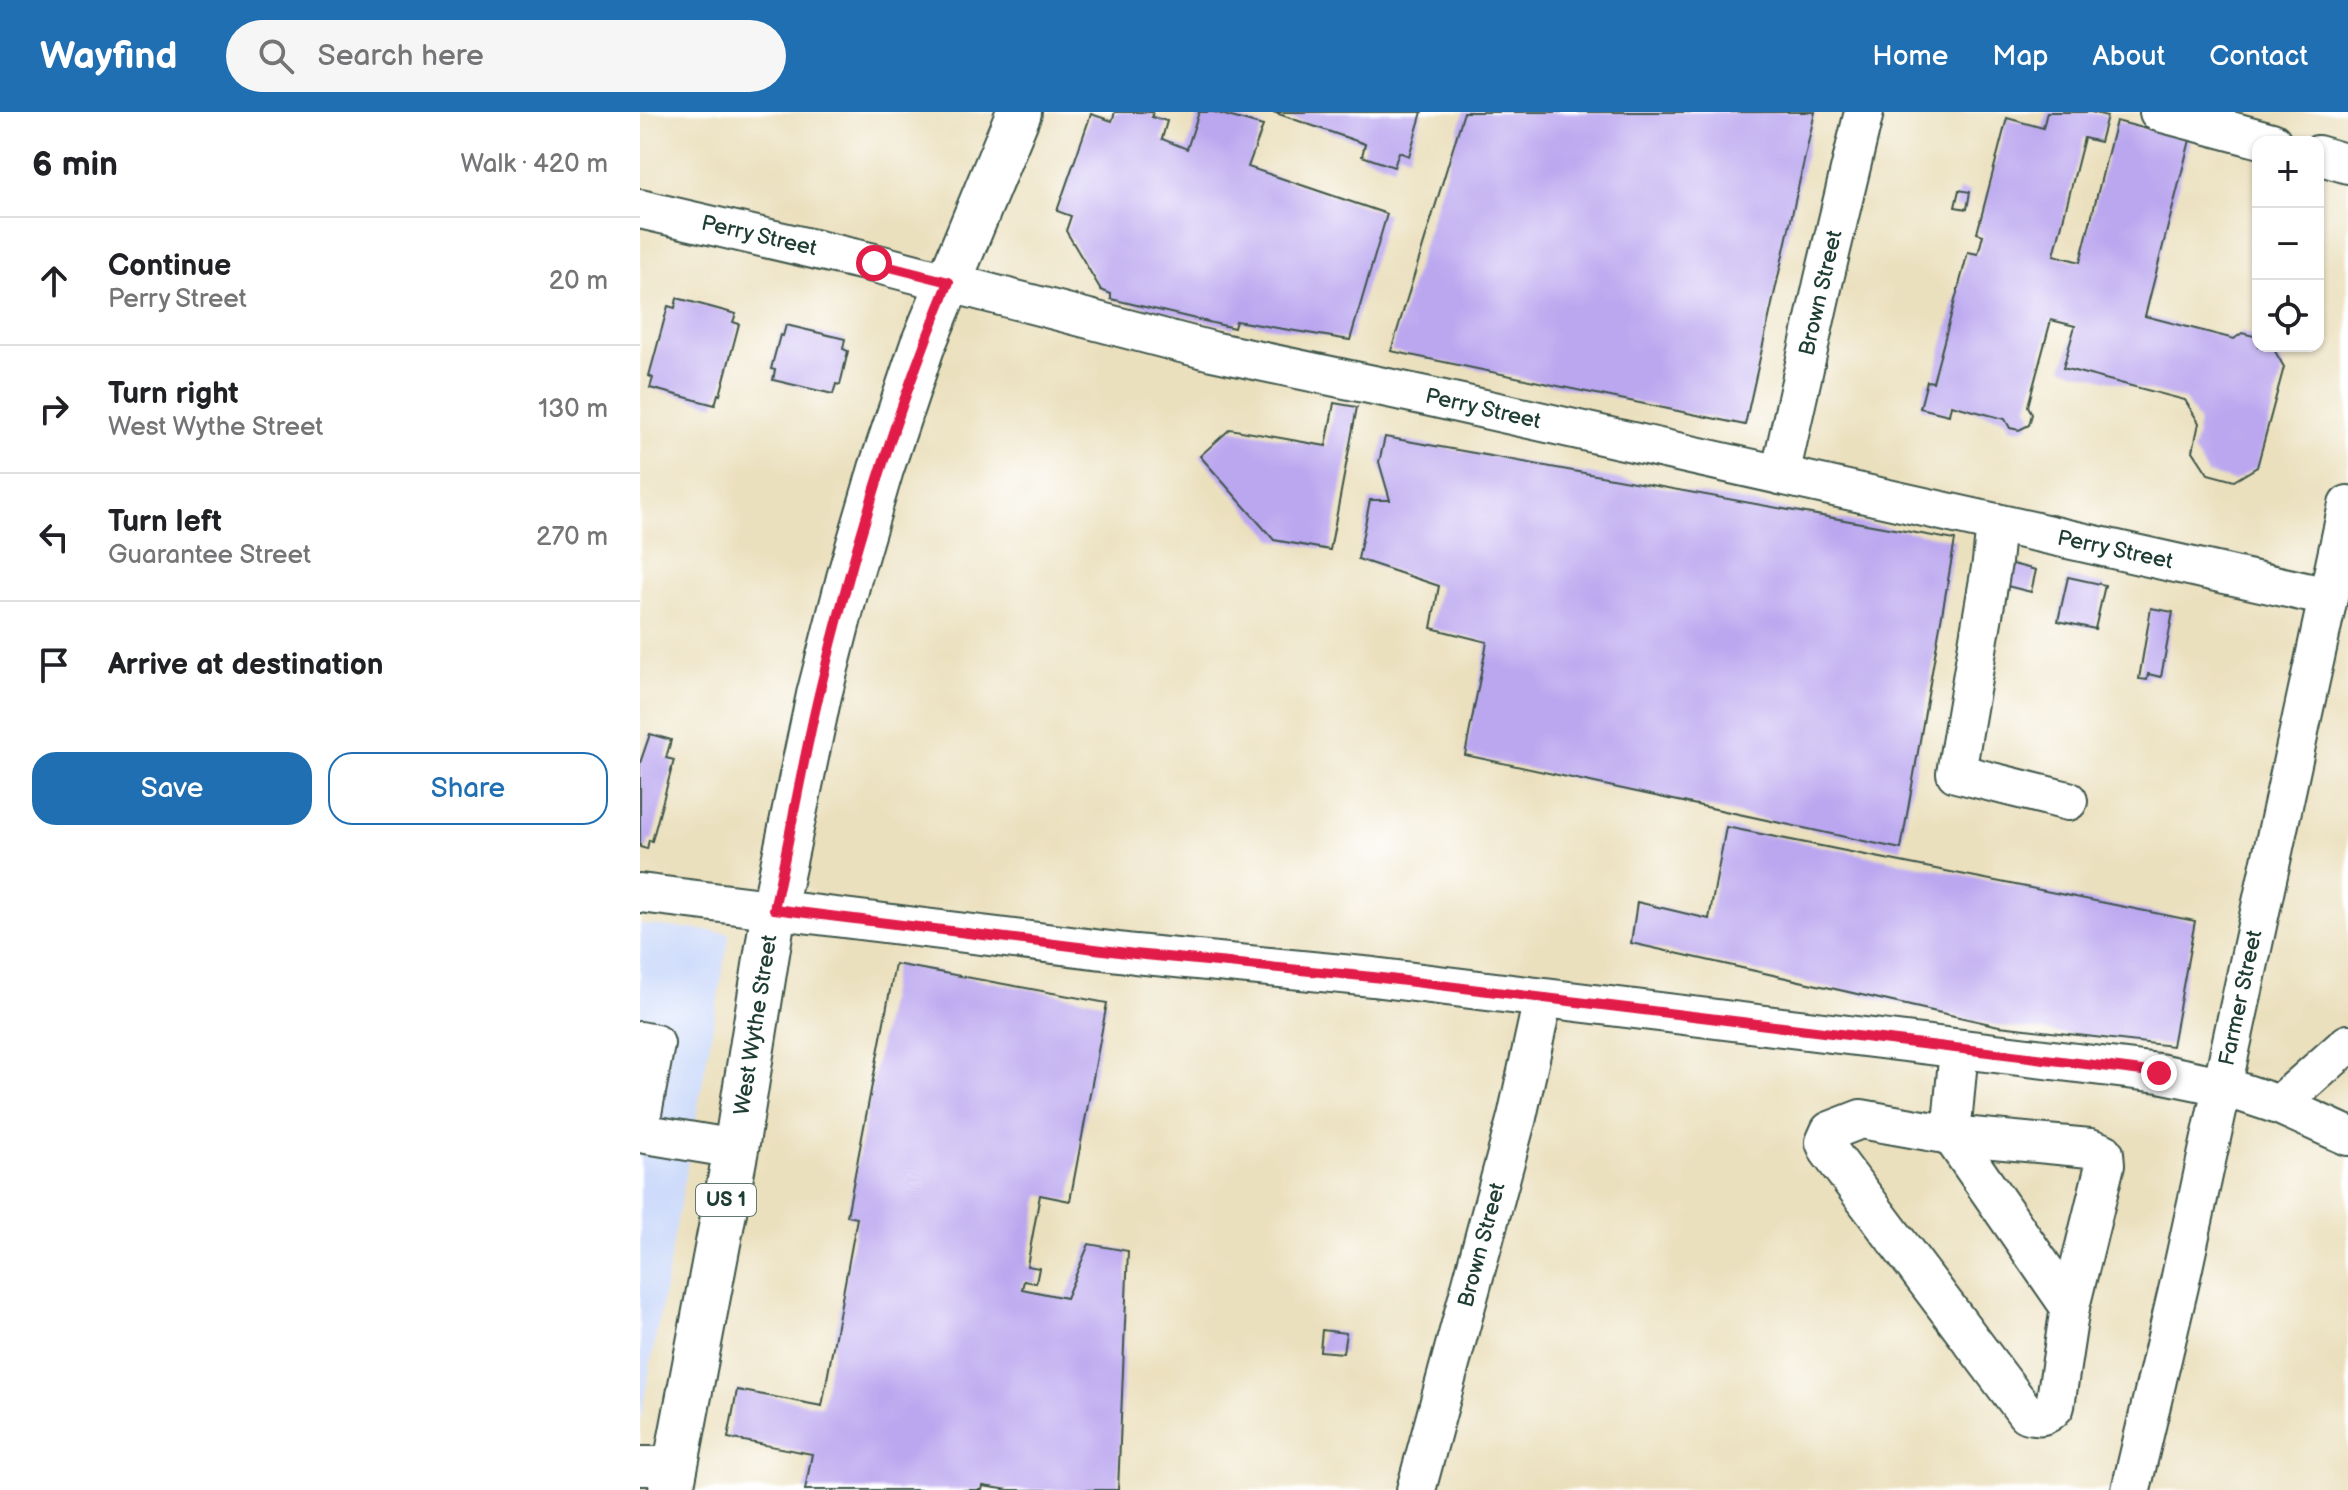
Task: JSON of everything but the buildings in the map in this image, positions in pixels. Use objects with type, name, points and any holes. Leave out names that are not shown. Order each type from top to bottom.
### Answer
[{"type":"main road","name":"West Wythe Street","points":[[662,1474],[736,1149],[774,909],[819,695],[849,578],[922,347],[1019,112]]},
{"type":"street","name":"Brown Street","points":[[1780,475],[1864,112]]},
{"type":"street","points":[[2159,112],[2252,137]]},
{"type":"street","points":[[2324,157],[2348,164]]},
{"type":"street","name":"Perry Street","points":[[640,209],[949,282],[1212,351],[2328,597]]},
{"type":"street","name":"Farmer Street","points":[[2131,1490],[2348,505]]},
{"type":"street","points":[[1996,523],[1956,773],[2068,801]]},
{"type":"street","points":[[640,893],[1135,954],[1373,977],[2159,1073],[2222,1086],[2279,1105],[2348,1136]]},
{"type":"street","name":"Brown Street","points":[[1416,1490],[1517,1117],[1543,999]]},
{"type":"street","points":[[640,1041],[655,1044],[640,1124]]},
{"type":"street","points":[[2279,1105],[2348,1044]]},
{"type":"street","points":[[1959,1049],[1951,1135],[2070,1307]]},
{"type":"street","points":[[1861,1119],[1951,1135],[2090,1148],[2104,1153],[2105,1165],[2070,1307],[2055,1406],[2049,1414],[2038,1417],[2026,1413],[1825,1142],[1830,1131],[1861,1119]]},
{"type":"street","points":[[640,1133],[736,1149]]},
{"type":"shaded area","points":[[640,924],[730,933],[640,1423]]},
{"type":"route","points":[[874,263],[949,282],[922,347],[849,578],[819,695],[774,909],[1135,954],[1373,977],[2159,1073]]}]
